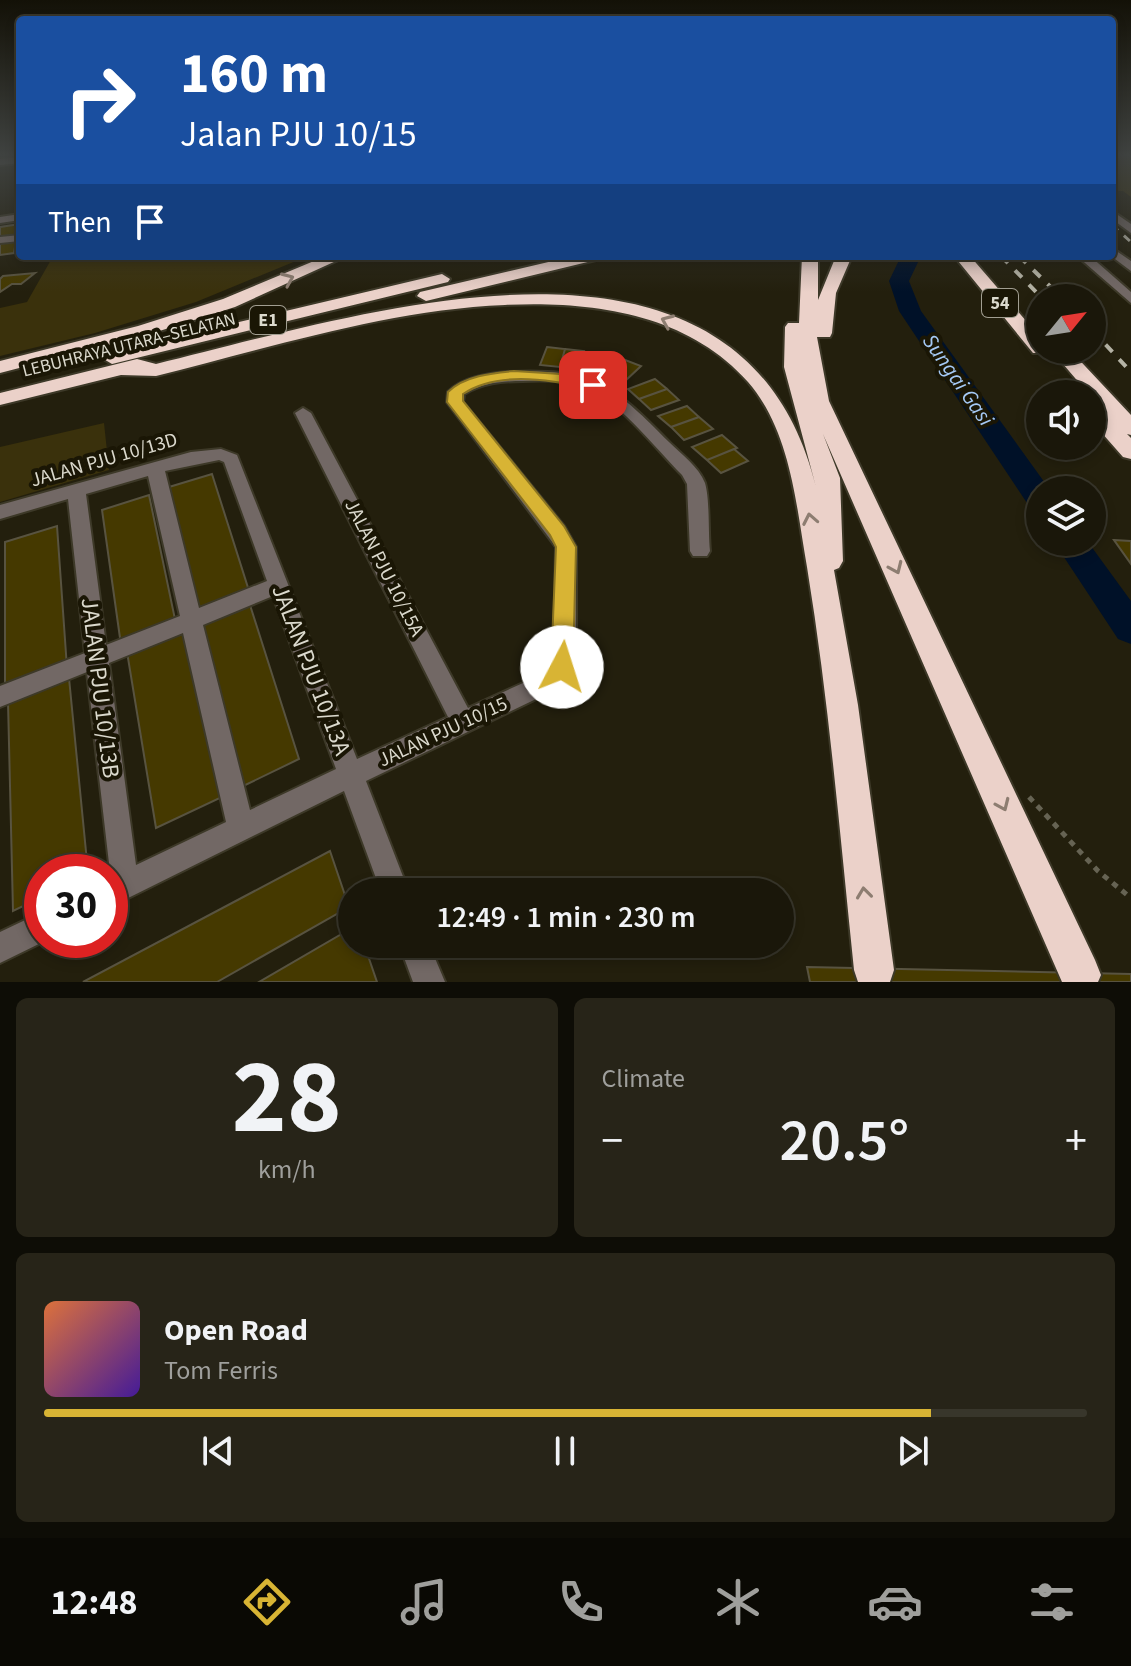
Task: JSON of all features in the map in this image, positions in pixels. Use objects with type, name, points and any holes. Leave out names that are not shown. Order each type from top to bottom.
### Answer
[{"type":"highway","points":[[0,367],[144,330],[229,303],[330,260]]},
{"type":"highway","name":"LEBUHRAYA UTARA–SELATAN","points":[[0,382],[519,260]]},
{"type":"highway","name":"LEBUHRAYA UTARA–SELATAN","points":[[0,399],[577,260]]},
{"type":"highway","points":[[798,260],[794,367],[808,423],[828,478],[831,623]]},
{"type":"highway","points":[[810,260],[808,340],[819,401],[1080,975]]},
{"type":"highway","points":[[842,260],[833,274],[822,317],[824,366],[846,457]]},
{"type":"highway","name":"54","points":[[965,260],[1026,331]]},
{"type":"highway","name":"54","points":[[980,260],[1026,313]]},
{"type":"highway","points":[[121,369],[156,370],[409,311],[499,301],[553,299],[607,303],[654,316],[701,336],[739,362],[773,402],[797,450],[831,623],[874,970]]},
{"type":"highway","name":"54","points":[[1054,364],[1068,380]]},
{"type":"highway","points":[[1073,364],[1131,428]]},
{"type":"highway","points":[[1106,424],[1131,452]]},
{"type":"street","points":[[1087,260],[1131,299]]},
{"type":"street","name":"JALAN PJU 10/15","points":[[128,885],[350,775],[551,681],[562,667],[566,547],[557,531],[455,402],[456,392],[465,386],[494,377],[532,376],[576,380],[608,395],[688,471],[696,484],[700,551]]},
{"type":"street","name":"JALAN PJU 10/15A","points":[[303,413],[464,724]]},
{"type":"street","name":"JALAN PJU 10/13D","points":[[0,512],[155,468],[221,454]]},
{"type":"street","name":"JALAN PJU 10/13A","points":[[221,454],[231,459],[236,468],[390,878]]},
{"type":"street","points":[[155,468],[241,829]]},
{"type":"street","name":"JALAN PJU 10/13B","points":[[76,490],[97,658],[114,854]]},
{"type":"street","points":[[0,697],[279,585]]},
{"type":"street","points":[[0,948],[24,936]]},
{"type":"street","points":[[420,958],[429,982]]},
{"type":"path","points":[[1020,787],[1098,871],[1131,898]]},
{"type":"shaded area","points":[[51,260],[298,260],[196,302],[95,333],[0,356],[0,308],[27,302]]},
{"type":"shaded area","points":[[104,423],[109,470],[0,502],[0,447]]},
{"type":"building","points":[[16,225],[16,235],[0,238],[0,227]]},
{"type":"building","points":[[16,241],[14,253],[0,255],[0,243]]},
{"type":"building","points":[[35,273],[21,284],[12,284],[0,292],[3,276]]},
{"type":"building","points":[[547,347],[565,349],[560,367],[540,365]]},
{"type":"building","points":[[565,349],[584,351],[579,369],[560,367]]},
{"type":"building","points":[[608,354],[625,360],[608,375],[591,369]]},
{"type":"building","points":[[625,360],[641,366],[625,381],[608,375]]},
{"type":"building","points":[[655,379],[667,389],[639,399],[628,389]]},
{"type":"building","points":[[667,389],[679,400],[651,410],[639,399]]},
{"type":"building","points":[[687,406],[699,417],[671,427],[658,416]]},
{"type":"building","points":[[699,417],[713,429],[684,440],[671,427]]},
{"type":"building","points":[[722,435],[737,448],[707,460],[692,447]]},
{"type":"building","points":[[734,449],[748,461],[721,473],[707,460]]},
{"type":"building","points":[[212,474],[250,594],[199,613],[169,487]]},
{"type":"building","points":[[149,495],[176,624],[121,645],[102,510]]},
{"type":"building","points":[[57,526],[67,668],[5,691],[5,542]]},
{"type":"building","points":[[1114,540],[1131,541],[1131,564]]},
{"type":"building","points":[[250,605],[299,759],[239,788],[198,625]]},
{"type":"building","points":[[183,630],[222,797],[156,828],[127,652]]},
{"type":"building","points":[[69,678],[86,854],[24,854],[24,906],[13,911],[8,702]]},
{"type":"building","points":[[330,851],[339,878],[338,913],[217,982],[83,982]]},
{"type":"building","points":[[338,936],[338,958],[369,958],[377,982],[259,982]]},
{"type":"building","points":[[807,967],[1131,974],[1131,982],[810,982]]},
{"type":"waterway","name":"Sungai Gasi","points":[[909,260],[899,281],[910,311],[1026,479]]},
{"type":"waterway","name":"Sungai Gasi","points":[[1080,556],[1131,629]]},
{"type":"railway","points":[[1116,229],[1131,242]]},
{"type":"railway","points":[[1005,260],[1028,284]]},
{"type":"railway","points":[[1023,260],[1048,284]]},
{"type":"railway","points":[[1106,345],[1131,372]]},
{"type":"route","points":[[562,667],[566,547],[557,531],[455,402],[456,392],[494,377],[532,376],[576,380],[593,385]]}]
